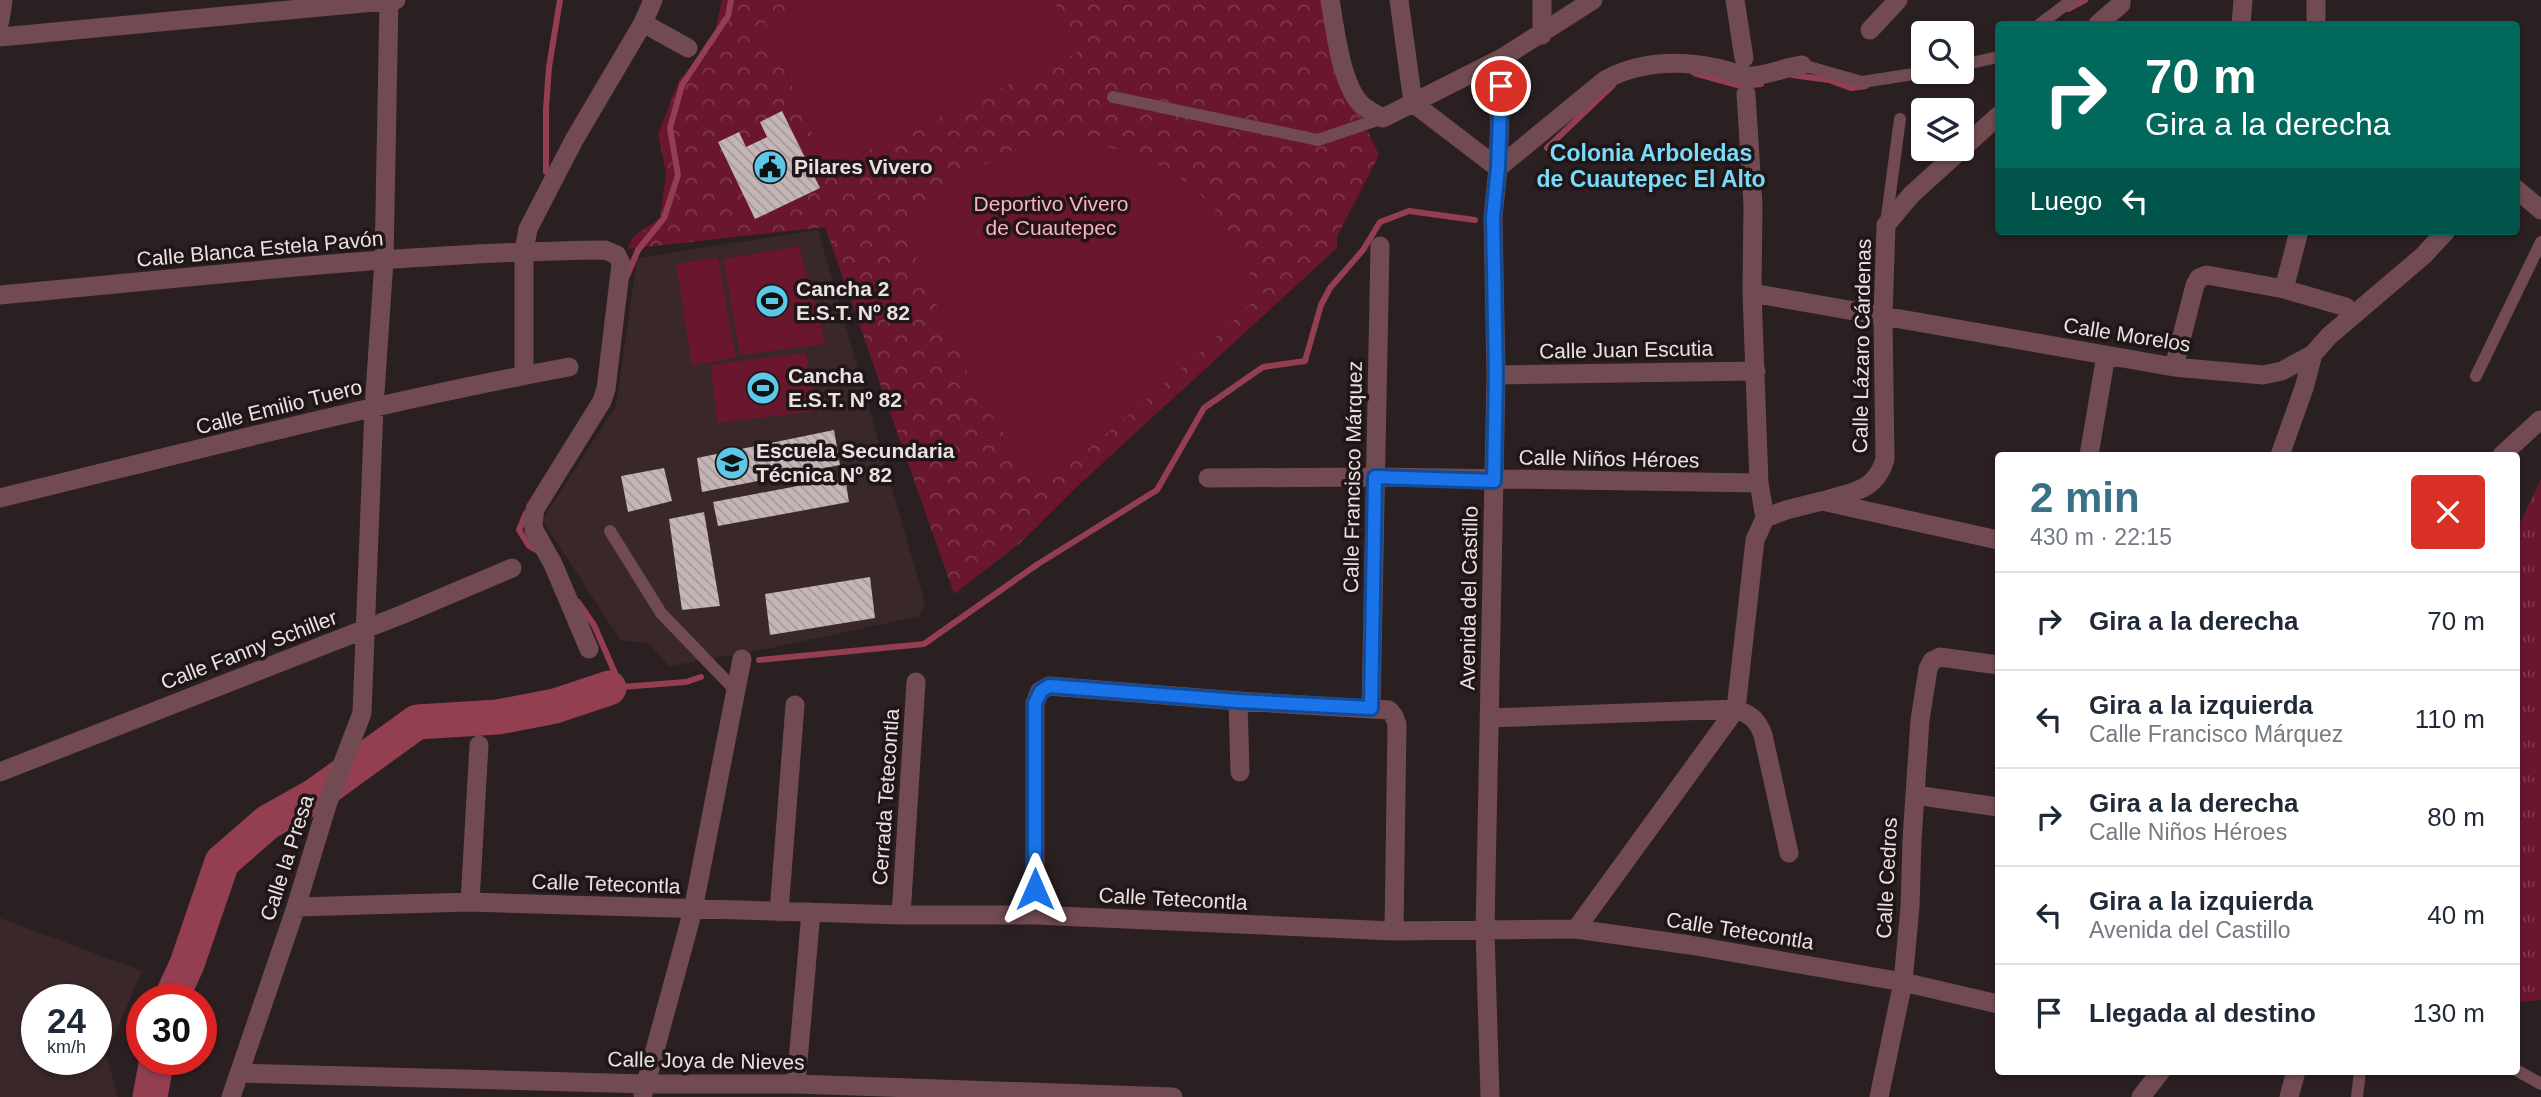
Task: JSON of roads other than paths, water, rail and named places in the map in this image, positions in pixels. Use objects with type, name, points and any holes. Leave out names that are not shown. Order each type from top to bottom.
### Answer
[{"type":"street","points":[[0,21],[4,0]]},
{"type":"street","name":"Calle la Presa","points":[[231,1097],[328,802],[362,713],[374,407],[384,261],[389,0]]},
{"type":"street","points":[[0,37],[396,0]]},
{"type":"street","points":[[524,375],[524,251],[528,229],[573,140],[643,23],[653,0]]},
{"type":"street","points":[[1330,0],[1338,44],[1352,89],[1363,106],[1382,118],[1502,58],[1542,35],[1593,0]]},
{"type":"street","points":[[1399,0],[1413,103],[1498,168],[1605,80],[1616,75],[1651,64],[1679,62],[1750,76],[1802,65]]},
{"type":"street","points":[[1542,0],[1542,35]]},
{"type":"street","points":[[1735,0],[1744,58]]},
{"type":"street","points":[[1870,30],[1898,0]]},
{"type":"street","points":[[2101,21],[2121,0]]},
{"type":"street","points":[[2241,21],[2244,0]]},
{"type":"street","points":[[2316,0],[2316,21]]},
{"type":"street","points":[[643,23],[688,48]]},
{"type":"street","name":"Avenida del Castillo","points":[[1490,1097],[1485,931],[1496,375],[1493,217],[1498,168],[1502,58]]},
{"type":"street","points":[[1576,929],[1736,709],[1755,540],[1765,518],[1759,483],[1752,293],[1753,205],[1746,94]]},
{"type":"street","name":"Calle Lázaro Cárdenas","points":[[1822,501],[1870,486],[1881,474],[1885,459],[1883,316],[1886,225],[1911,195],[1995,122]]},
{"type":"street","points":[[2520,192],[2541,210]]},
{"type":"street","points":[[2284,289],[2298,235]]},
{"type":"street","name":"Calle Morelos","points":[[1752,293],[2174,367],[2263,375],[2282,372],[2313,354],[2329,335],[2424,255],[2442,235]]},
{"type":"street","name":"Calle Francisco Márquez","points":[[1371,708],[1380,246]]},
{"type":"street","name":"Calle Blanca Estela Pavón","points":[[0,295],[524,251],[605,250],[617,255],[621,264],[606,389],[596,412],[535,509],[533,523],[534,530],[554,564],[589,649]]},
{"type":"street","points":[[2174,367],[2195,285],[2199,278],[2207,275],[2284,289],[2346,307]]},
{"type":"street","points":[[2281,452],[2313,354]]},
{"type":"street","points":[[2090,452],[2106,355]]},
{"type":"street","name":"Calle Emilio Tuero","points":[[0,498],[374,407],[569,367]]},
{"type":"street","name":"Calle Juan Escutia","points":[[1496,375],[1756,371]]},
{"type":"street","points":[[2505,452],[2541,420]]},
{"type":"street","name":"Calle Niños Héroes","points":[[1208,478],[1375,477],[1494,481],[1759,483]]},
{"type":"street","points":[[1765,518],[1822,501],[1995,539]]},
{"type":"street","name":"Calle Fanny Schiller","points":[[0,772],[365,629],[512,568]]},
{"type":"street","name":"Calle Cedros","points":[[1879,1097],[1903,982],[1910,907],[1920,720],[1928,669],[1933,661],[1940,657],[1995,665]]},
{"type":"street","points":[[644,1091],[692,910],[742,659]]},
{"type":"street","name":"Cerrada Tetecontla","points":[[901,915],[916,682]]},
{"type":"street","points":[[1035,915],[1035,703],[1041,691],[1049,686],[1389,710],[1394,716],[1396,751],[1394,931]]},
{"type":"street","points":[[1238,701],[1240,772]]},
{"type":"street","points":[[779,912],[795,705]]},
{"type":"street","points":[[1489,718],[1736,709],[1752,716],[1759,723],[1789,853]]},
{"type":"street","points":[[470,902],[479,745]]},
{"type":"street","points":[[1915,795],[1995,807]]},
{"type":"street","name":"Calle Tetecontla","points":[[296,906],[470,902],[901,915],[1035,915],[1394,931],[1576,929],[1690,945],[1903,982],[1995,1003]]},
{"type":"street","points":[[796,1084],[811,912]]},
{"type":"street","name":"Calle Joya de Nieves","points":[[239,1073],[418,1087],[644,1091],[796,1084],[1173,1097]]},
{"type":"street","points":[[2141,1097],[2158,1075]]},
{"type":"street","points":[[2289,1097],[2295,1075]]},
{"type":"lane","points":[[2044,21],[2072,0]]},
{"type":"lane","points":[[1974,63],[1995,58]]},
{"type":"lane","points":[[1802,65],[1862,82],[1911,74]]},
{"type":"lane","points":[[1113,97],[1318,140],[1382,118]]},
{"type":"lane","points":[[1886,225],[1900,120]]},
{"type":"lane","points":[[2476,376],[2541,242]]},
{"type":"lane","points":[[610,531],[661,613],[736,691]]},
{"type":"lane","points":[[2520,1072],[2541,1084]]},
{"type":"lane","points":[[2357,1097],[2360,1075]]},
{"type":"waterway","points":[[546,172],[549,67],[560,0]]},
{"type":"waterway","points":[[627,276],[638,250],[664,218],[678,175],[670,128],[682,85],[728,16],[731,0]]},
{"type":"waterway","points":[[2068,9],[2085,0]]},
{"type":"waterway","points":[[1694,73],[1741,86],[1761,84]]},
{"type":"waterway","points":[[1792,75],[1829,80],[1851,88],[1866,86]]},
{"type":"waterway","points":[[1547,148],[1613,85]]},
{"type":"waterway","points":[[759,660],[924,644],[1038,564],[1157,490],[1204,408],[1263,367],[1305,361],[1321,305],[1330,288],[1363,250],[1380,222],[1409,211],[1475,220]]},
{"type":"waterway","points":[[526,513],[519,530],[529,546],[538,551]]},
{"type":"waterway","points":[[578,602],[594,625],[615,673],[609,688],[686,682],[701,677]]},
{"type":"waterway","points":[[178,984],[222,862],[268,822],[316,795],[417,722],[498,717],[555,706],[609,688]]},
{"type":"waterway","points":[[150,1097],[154,1075]]},
{"type":"place","name":"Pilares Vivero","points":[[770,167]]},
{"type":"place","name":"Cancha 2 E.S.T. Nº 82","points":[[772,301]]},
{"type":"place","name":"Cancha E.S.T. Nº 82","points":[[763,388]]},
{"type":"place","name":"Escuela Secundaria Técnica Nº 82","points":[[732,463]]},
{"type":"district","name":"Colonia Arboledas de Cuautepec El Alto","points":[[1651,166]]},
{"type":"park label","name":"Deportivo Vivero de Cuautepec","points":[[1051,216]]}]
